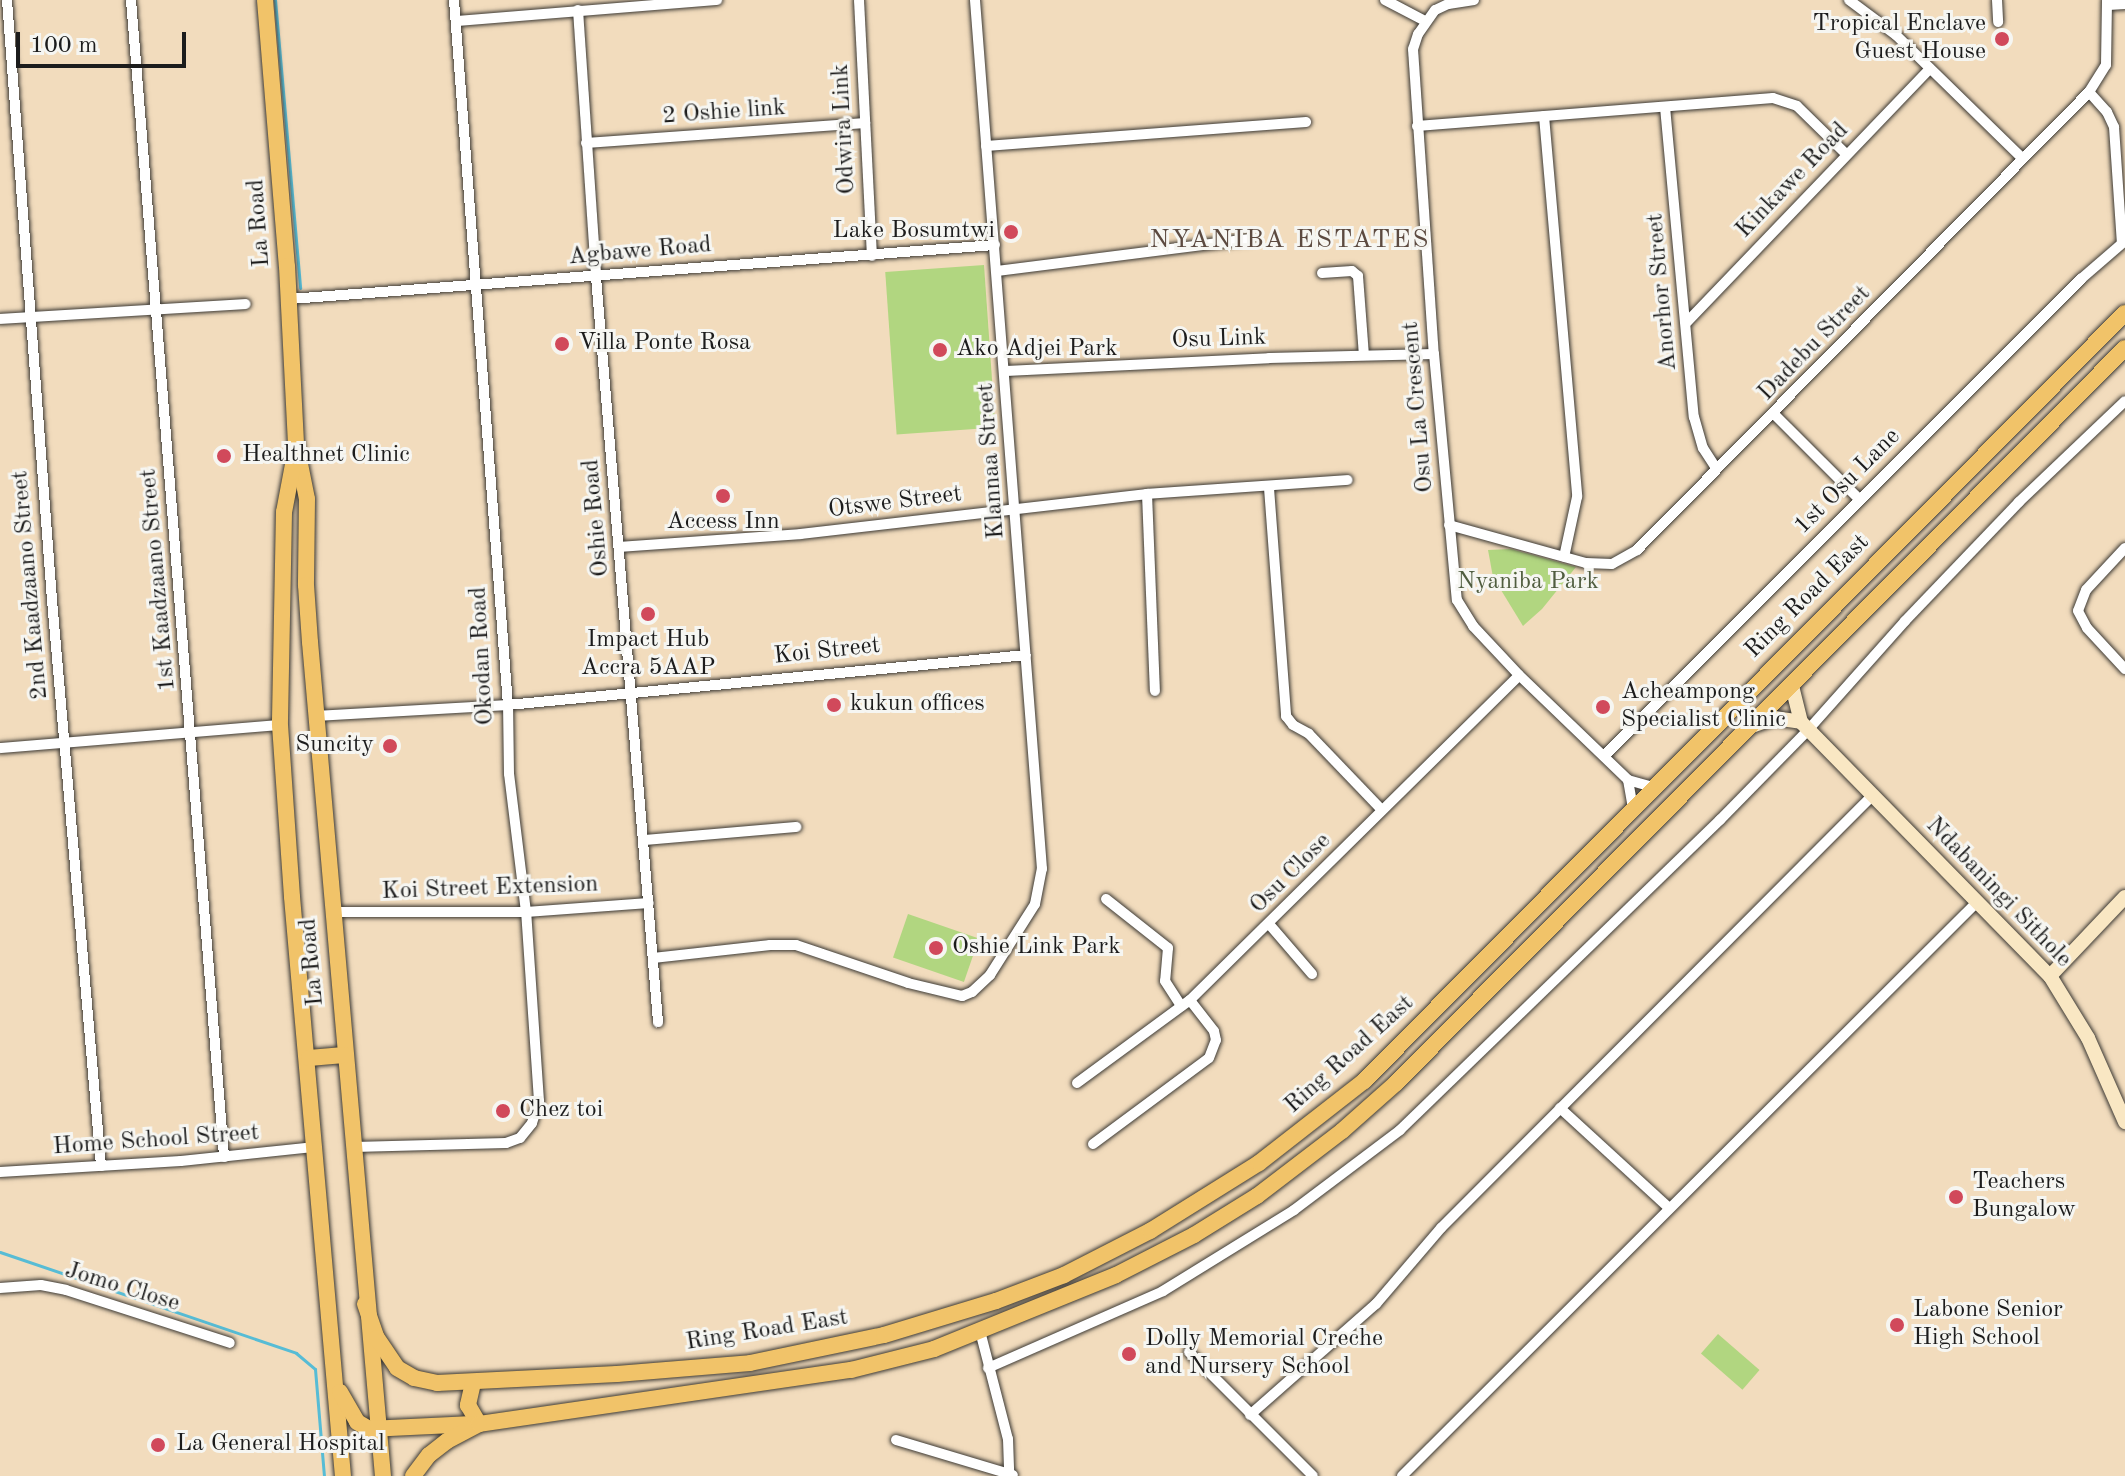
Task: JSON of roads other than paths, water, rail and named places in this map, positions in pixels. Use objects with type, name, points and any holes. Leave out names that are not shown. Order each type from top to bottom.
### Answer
[{"type":"main road","name":"La Road","points":[[265,0],[290,299],[296,444],[307,499],[306,585],[310,642],[365,1304],[383,1476]]},
{"type":"main road","name":"Ring Road East","points":[[365,1304],[377,1338],[397,1368],[414,1378],[437,1383],[473,1383],[617,1374],[805,1354],[884,1335],[1038,1286],[1150,1231],[1259,1163],[1341,1103],[2125,313]]},
{"type":"main road","name":"Ring Road East","points":[[413,1476],[429,1455],[447,1441],[479,1424],[851,1370],[934,1349],[1061,1300],[1162,1251],[1257,1196],[1342,1131],[1415,1064],[2125,348]]},
{"type":"main road","name":"La Road","points":[[296,444],[284,512],[280,725],[292,897],[309,1058],[343,1476]]},
{"type":"main road","points":[[280,644],[310,642]]},
{"type":"main road","points":[[309,1058],[344,1055]]},
{"type":"main road","points":[[1150,1231],[1159,1239],[1162,1251]]},
{"type":"main road","points":[[335,1380],[357,1422],[369,1429],[479,1424],[468,1405],[473,1383]]},
{"type":"street","name":"2nd Kaadzaano Street","points":[[7,0],[5,66],[31,317],[101,1166]]},
{"type":"street","name":"1st Kaadzaano Street","points":[[131,0],[224,1157]]},
{"type":"street","name":"Okodan Road","points":[[354,1147],[506,1143],[520,1138],[532,1123],[539,1101],[526,912],[509,774],[508,705],[454,0]]},
{"type":"street","points":[[456,21],[717,0]]},
{"type":"street","name":"Odwira Link","points":[[859,0],[872,256]]},
{"type":"street","name":"Klannaa Street","points":[[653,958],[796,945],[943,993],[962,996],[972,992],[990,975],[1035,904],[1042,869],[975,0]]},
{"type":"street","points":[[1385,0],[1425,21],[1448,4],[1474,0]]},
{"type":"street","points":[[1849,0],[1862,4],[2023,159]]},
{"type":"street","points":[[1997,0],[1998,22]]},
{"type":"street","points":[[2107,3],[2125,4]]},
{"type":"street","name":"Dadebu Street","points":[[1449,525],[1564,557],[1612,564],[1637,550],[2089,92],[2106,65],[2107,3]]},
{"type":"street","name":"Oshie Road","points":[[578,10],[596,277],[658,1022]]},
{"type":"street","name":"Osu La Crescent","points":[[1425,21],[1413,49],[1417,126],[1457,600],[1473,626],[1519,675],[1628,780],[1653,787]]},
{"type":"street","name":"Kinkawe Road","points":[[1687,322],[1930,69]]},
{"type":"street","points":[[2089,92],[2107,112],[2121,151],[2123,242]]},
{"type":"street","points":[[1417,126],[1773,98],[1785,101],[1814,120],[1846,154]]},
{"type":"street","name":"Anorhor Street","points":[[1665,107],[1694,417],[1703,448],[1716,468]]},
{"type":"street","points":[[1544,116],[1577,497],[1564,557]]},
{"type":"street","points":[[986,146],[1306,122]]},
{"type":"street","name":"2 Oshie link","points":[[586,143],[865,123]]},
{"type":"street","points":[[997,271],[1250,239]]},
{"type":"street","name":"1st Osu Lane","points":[[1604,756],[1859,499],[2123,242]]},
{"type":"street","name":"Agbawe Road","points":[[290,299],[995,245]]},
{"type":"street","points":[[1322,273],[1352,271],[1358,276],[1364,355]]},
{"type":"street","points":[[0,319],[246,304]]},
{"type":"street","name":"Osu Link","points":[[1006,371],[1434,354]]},
{"type":"street","points":[[988,1368],[1163,1291],[1294,1210],[1400,1130],[2125,401]]},
{"type":"street","points":[[1774,414],[1859,499]]},
{"type":"street","name":"Otswe Street","points":[[620,547],[801,534],[1147,494],[1269,488],[1348,480]]},
{"type":"street","points":[[1269,488],[1286,716],[1293,725],[1309,734],[1382,810]]},
{"type":"street","points":[[1147,494],[1155,691]]},
{"type":"street","points":[[2125,548],[2086,590],[2078,611],[2087,628],[2125,669]]},
{"type":"street","name":"Koi Street","points":[[316,716],[508,705],[916,663],[1026,655]]},
{"type":"street","name":"Osu Close","points":[[1077,1083],[1185,1003],[1269,924],[1519,675]]},
{"type":"street","points":[[1792,686],[1805,726]]},
{"type":"street","points":[[1752,726],[1774,718],[1805,726]]},
{"type":"street","points":[[0,748],[64,741],[192,735],[280,725]]},
{"type":"street","name":"Ndabaningi Sithole","points":[[1805,726],[2050,976],[2088,1038],[2125,1122]]},
{"type":"street","points":[[1628,780],[1633,808]]},
{"type":"street","points":[[1250,1415],[1376,1304],[1441,1228],[1872,796]]},
{"type":"street","points":[[644,840],[796,827]]},
{"type":"street","points":[[2050,976],[2125,897]]},
{"type":"street","points":[[1093,1144],[1209,1058],[1216,1040],[1214,1031],[1165,981],[1168,948],[1106,899]]},
{"type":"street","points":[[1402,1476],[1668,1207],[1978,901]]},
{"type":"street","name":"Koi Street Extension","points":[[333,912],[526,912],[649,903]]},
{"type":"street","points":[[1269,924],[1312,974]]},
{"type":"street","points":[[1560,1108],[1668,1207]]},
{"type":"street","name":"Home School Street","points":[[0,1172],[224,1157],[315,1147]]},
{"type":"street","name":"Jomo Close","points":[[0,1288],[41,1285],[66,1290],[230,1343]]},
{"type":"street","points":[[896,1440],[1012,1475],[1008,1439],[980,1331]]},
{"type":"street","points":[[1189,1352],[1313,1476]]},
{"type":"waterway","points":[[275,0],[300,288]]},
{"type":"waterway","points":[[0,1252],[296,1353],[315,1369],[324,1476]]},
{"type":"place","name":"Tropical Enclave Guest House","points":[[2002,39]]},
{"type":"place","name":"Lake Bosumtwi","points":[[1011,232]]},
{"type":"place","name":"Villa Ponte Rosa","points":[[562,344]]},
{"type":"place","name":"Ako Adjei Park","points":[[940,350]]},
{"type":"place","name":"Healthnet Clinic","points":[[224,456]]},
{"type":"place","name":"Access Inn","points":[[723,496]]},
{"type":"place","name":"Impact Hub Accra 5AAP","points":[[648,614]]},
{"type":"place","name":"kukun offices","points":[[834,705]]},
{"type":"place","name":"Acheampong Specialist Clinic","points":[[1603,707]]},
{"type":"place","name":"Suncity","points":[[390,746]]},
{"type":"place","name":"Oshie Link Park","points":[[936,948]]},
{"type":"place","name":"Chez toi","points":[[503,1111]]},
{"type":"place","name":"Teachers Bungalow","points":[[1956,1197]]},
{"type":"place","name":"Labone Senior High School","points":[[1897,1325]]},
{"type":"place","name":"Dolly Memorial Creche and Nursery School","points":[[1129,1354]]},
{"type":"place","name":"La General Hospital","points":[[158,1445]]},
{"type":"district","name":"NYANIBA ESTATES","points":[[1290,241]]},
{"type":"park label","name":"Nyaniba Park","points":[[1528,583]]}]
